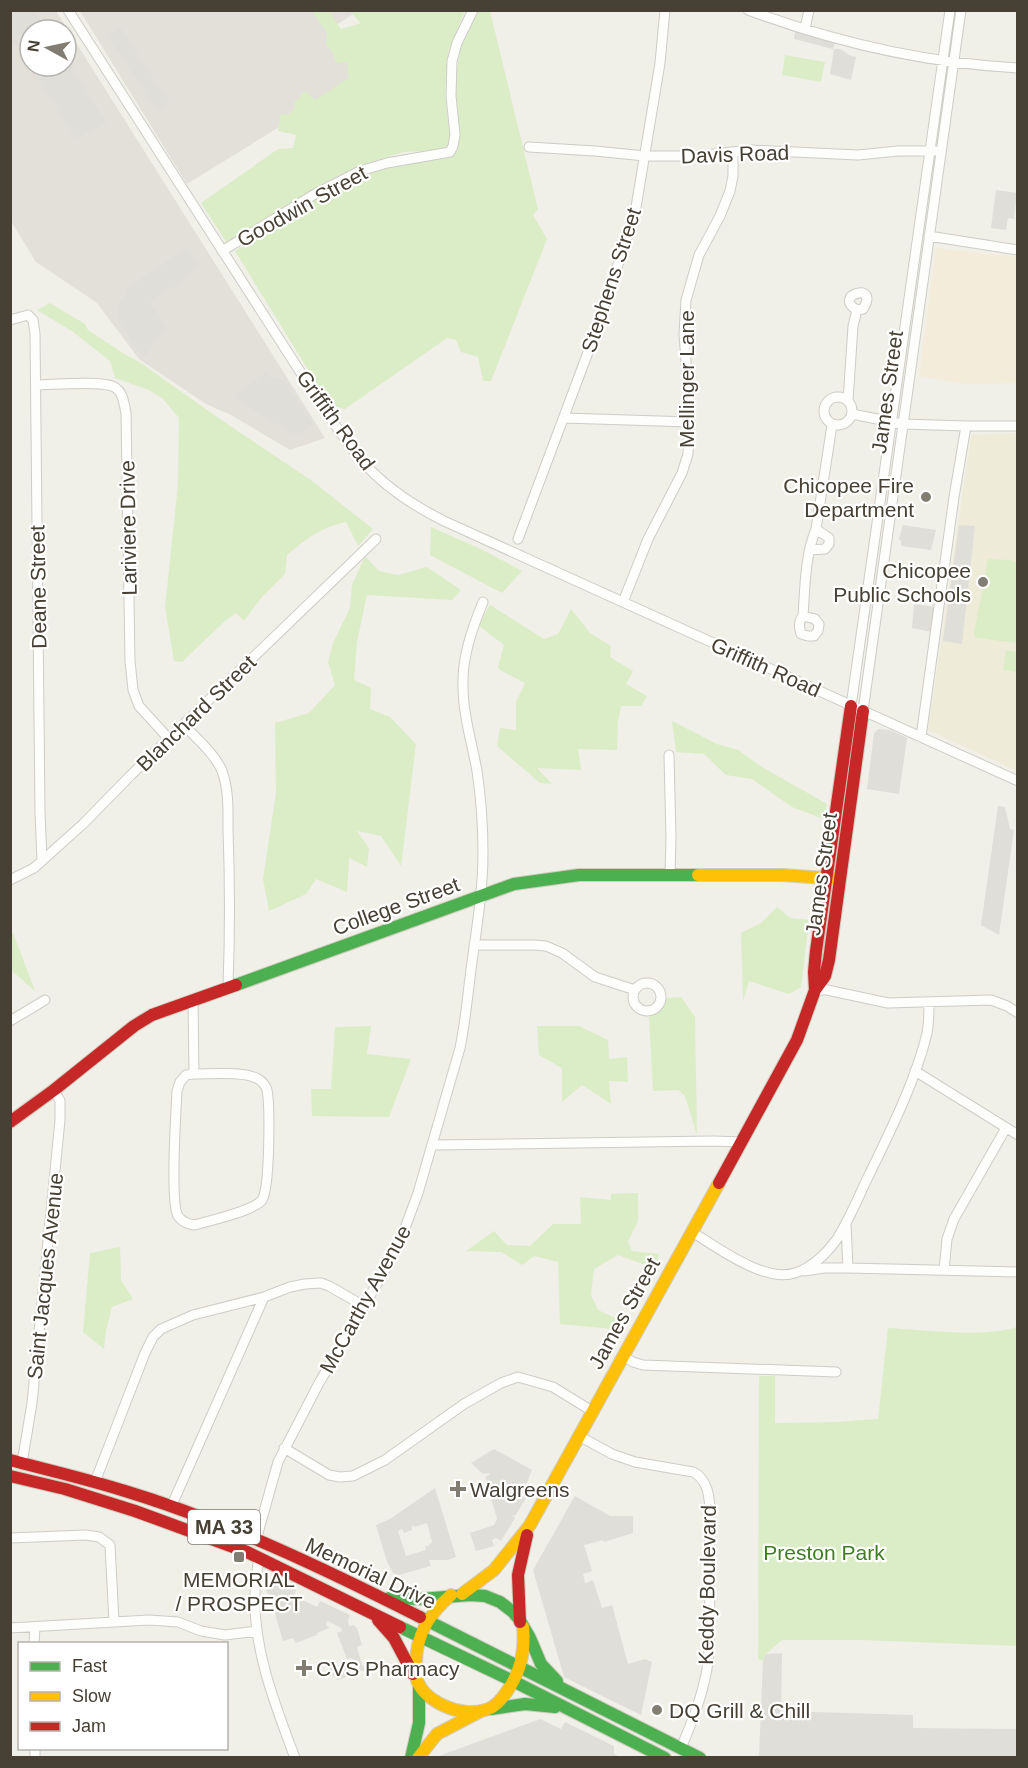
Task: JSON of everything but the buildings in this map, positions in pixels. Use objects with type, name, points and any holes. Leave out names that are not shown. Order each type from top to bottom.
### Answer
[{"type":"main road","name":"James Street","points":[[815,990],[814,972],[826,878],[857,708]]},
{"type":"main road","name":"James Street","points":[[418,1682],[416,1651],[428,1621],[437,1607],[495,1570],[530,1525],[797,1040],[815,990],[825,976],[829,960],[857,708]]},
{"type":"main road","name":"College Street","points":[[10,1122],[152,1014],[514,884],[564,875],[782,875],[839,879]]},
{"type":"main road","name":"Memorial Drive","points":[[16,1461],[95,1482],[171,1507],[256,1540],[369,1591],[700,1758]]},
{"type":"main road","name":"Memorial Drive","points":[[10,1476],[64,1489],[135,1511],[196,1532],[259,1558],[513,1681],[665,1758]]},
{"type":"main road","name":"James Street","points":[[521,1667],[525,1651],[518,1575],[530,1525]]},
{"type":"main road","points":[[369,1591],[404,1600],[479,1594],[499,1601],[512,1611],[534,1646],[540,1663],[570,1692]]},
{"type":"main road","points":[[360,1606],[388,1630],[418,1682],[429,1696],[442,1704],[464,1711],[531,1703],[571,1711]]},
{"type":"main road","points":[[418,1758],[437,1734],[485,1710],[503,1697],[521,1667]]},
{"type":"main road","points":[[411,1758],[419,1723],[418,1682]]},
{"type":"street","name":"Griffith Road","points":[[68,10],[333,422],[364,464],[383,482],[416,506],[444,521],[1017,781]]},
{"type":"street","name":"Goodwin Street","points":[[222,251],[315,194],[353,174],[380,164],[450,152],[455,135],[451,96],[452,61],[457,43],[473,10]]},
{"type":"street","name":"Stephens Street","points":[[518,539],[564,418],[636,207],[660,63],[665,10]]},
{"type":"street","points":[[747,10],[870,47],[943,61],[1017,68]]},
{"type":"street","points":[[805,29],[809,10]]},
{"type":"street","name":"James Street","points":[[897,423],[929,236],[943,61],[950,10]]},
{"type":"street","name":"James Street","points":[[857,708],[936,151],[954,62],[961,10]]},
{"type":"street","name":"Davis Road","points":[[529,147],[645,156],[697,156],[750,150],[858,155],[936,151]]},
{"type":"street","name":"Mellinger Lane","points":[[623,602],[648,539],[682,473],[689,448],[690,422],[684,337],[686,300],[699,255],[720,216],[730,191],[734,176],[733,153]]},
{"type":"street","points":[[929,236],[1017,250]]},
{"type":"street","points":[[848,400],[837,397],[827,401],[823,412],[828,422],[841,426],[848,422],[852,414],[852,407],[848,400],[853,326],[857,310]]},
{"type":"street","name":"Deane Street","points":[[10,320],[28,315],[33,320],[35,334],[42,861]]},
{"type":"street","name":"Lariviere Drive","points":[[36,385],[93,383],[114,387],[122,395],[126,413],[130,661],[133,690],[139,706],[169,739]]},
{"type":"street","points":[[852,414],[897,423],[1017,426]]},
{"type":"street","points":[[564,418],[690,422]]},
{"type":"street","points":[[803,615],[810,550],[816,529],[832,425]]},
{"type":"street","points":[[921,737],[966,426]]},
{"type":"street","points":[[810,550],[825,549],[829,544],[829,538],[816,529]]},
{"type":"street","name":"Blanchard Street","points":[[10,879],[34,868],[83,824],[376,539]]},
{"type":"street","points":[[483,602],[472,628],[465,659],[463,686],[465,714],[481,803],[483,853],[474,945],[546,946],[562,953],[595,977],[635,990]]},
{"type":"street","points":[[184,725],[221,770],[226,790],[230,872],[228,986]]},
{"type":"street","points":[[669,755],[670,874]]},
{"type":"street","name":"McCarthy Avenue","points":[[256,1540],[270,1484],[284,1448],[319,1383],[386,1270],[418,1193],[460,1048],[474,945]]},
{"type":"street","points":[[815,990],[827,990],[888,1003],[991,1000],[1017,1013]]},
{"type":"street","points":[[10,1021],[45,1000]]},
{"type":"street","points":[[193,1000],[194,1074]]},
{"type":"street","points":[[796,1273],[826,1252],[847,1220],[884,1144],[915,1071],[928,1025],[929,1002]]},
{"type":"street","points":[[915,1071],[1017,1135]]},
{"type":"street","points":[[194,1074],[247,1075],[259,1079],[266,1087],[268,1106],[267,1183],[262,1201],[252,1208],[194,1225],[186,1224],[177,1215],[175,1189],[177,1091],[180,1082],[186,1076],[194,1074]]},
{"type":"street","name":"Saint Jacques Avenue","points":[[16,1461],[32,1403],[60,1120],[60,1101],[54,1090]]},
{"type":"street","points":[[944,1270],[947,1239],[952,1223],[1006,1128]]},
{"type":"street","points":[[432,1145],[742,1142]]},
{"type":"street","points":[[847,1220],[848,1268]]},
{"type":"street","points":[[692,1232],[755,1268],[780,1274],[812,1269],[848,1268],[1017,1272]]},
{"type":"street","points":[[95,1482],[145,1353],[153,1337],[161,1329],[193,1315],[305,1284],[321,1283],[364,1306]]},
{"type":"street","points":[[171,1507],[264,1297]]},
{"type":"street","points":[[622,1356],[643,1365],[836,1372]]},
{"type":"street","points":[[284,1448],[329,1475],[354,1476],[385,1460],[464,1404],[501,1383],[518,1377],[553,1387],[592,1411]]},
{"type":"street","name":"Keddy Boulevard","points":[[579,1436],[612,1454],[635,1462],[693,1472],[700,1477],[708,1492],[710,1614],[708,1654],[701,1695],[681,1748]]},
{"type":"street","points":[[10,1538],[86,1535],[99,1537],[110,1545],[114,1622]]},
{"type":"street","points":[[259,1558],[255,1596],[257,1631],[266,1675],[295,1758]]},
{"type":"street","points":[[10,1628],[149,1620],[178,1622],[201,1631],[225,1635],[257,1631]]},
{"type":"street","points":[[34,1627],[34,1642]]},
{"type":"shaded area","points":[[11,11],[56,11],[60,18],[18,18],[18,78],[78,78],[78,46],[325,438],[290,450],[231,415],[206,404],[139,359],[97,303],[36,262],[11,221]]},
{"type":"shaded area","points":[[35,11],[40,18],[18,18],[18,48],[16,45],[11,47],[11,12]]},
{"type":"shaded area","points":[[80,11],[358,11],[327,31],[357,79],[187,184]]},
{"type":"shaded area","points":[[120,27],[171,105],[158,113],[108,36]]},
{"type":"shaded area","points":[[795,32],[835,43],[833,49],[794,39]]},
{"type":"shaded area","points":[[834,49],[840,49],[856,57],[851,80],[830,74]]},
{"type":"shaded area","points":[[78,77],[107,123],[76,139],[37,78]]},
{"type":"shaded area","points":[[996,190],[1017,193],[1014,219],[1008,218],[1006,230],[991,228]]},
{"type":"shaded area","points":[[187,248],[200,267],[150,302],[168,330],[155,342],[144,358],[118,320],[116,312],[118,303],[127,295],[124,290]]},
{"type":"shaded area","points":[[936,248],[1017,257],[1017,383],[967,384],[919,376]]},
{"type":"shaded area","points":[[267,372],[271,378],[278,378],[285,382],[314,425],[298,434],[292,434],[236,397],[235,393]]},
{"type":"shaded area","name":"Chicopee Public Schools","points":[[1017,433],[1017,771],[928,730],[971,435]]},
{"type":"shaded area","points":[[903,525],[936,530],[931,550],[901,546],[899,539]]},
{"type":"shaded area","points":[[959,525],[975,526],[962,644],[943,641]]},
{"type":"shaded area","points":[[914,604],[935,607],[932,632],[912,628]]},
{"type":"shaded area","points":[[878,729],[890,730],[907,738],[899,794],[867,789],[874,733]]},
{"type":"shaded area","points":[[998,806],[1005,807],[1010,829],[1014,830],[999,935],[981,925]]},
{"type":"shaded area","points":[[494,1449],[532,1470],[523,1492],[528,1495],[515,1516],[511,1515],[515,1518],[501,1541],[496,1538],[492,1540],[494,1546],[476,1551],[470,1533],[494,1525],[497,1519],[485,1477],[490,1474],[483,1474],[471,1463]]},
{"type":"shaded area","points":[[435,1488],[456,1557],[447,1560],[430,1560],[431,1566],[395,1576],[387,1562],[376,1525],[390,1519]],"holes":[[[427,1523],[432,1542],[427,1547],[425,1545],[426,1550],[406,1556],[398,1531],[402,1529],[404,1533],[412,1530],[412,1525],[414,1527]]]},
{"type":"shaded area","points":[[575,1496],[610,1516],[633,1516],[633,1533],[604,1542],[603,1540],[584,1545],[592,1571],[583,1574],[585,1583],[593,1580],[602,1608],[612,1605],[628,1664],[645,1659],[652,1662],[641,1715],[564,1677],[533,1570]]},
{"type":"shaded area","points":[[279,1584],[282,1590],[285,1585],[296,1590],[294,1596],[317,1607],[320,1601],[350,1615],[349,1626],[354,1625],[357,1628],[362,1645],[357,1647],[362,1665],[367,1669],[338,1680],[332,1675],[330,1668],[351,1661],[352,1658],[347,1659],[337,1633],[342,1631],[341,1628],[328,1621],[326,1624],[329,1628],[317,1635],[296,1643],[293,1638],[283,1641],[272,1603],[265,1588]]},
{"type":"shaded area","points":[[782,1653],[781,1711],[913,1715],[913,1728],[1017,1729],[1017,1757],[759,1757],[763,1661],[766,1654]]},
{"type":"shaded area","points":[[540,1719],[561,1729],[565,1722],[614,1746],[614,1754],[620,1757],[436,1757]]},
{"type":"green space","points":[[312,11],[329,11],[341,29],[361,23],[352,14],[354,11],[465,11],[448,52],[445,95],[451,143],[446,150],[403,152],[341,174],[227,243],[201,203],[278,149],[293,148],[296,135],[278,131],[281,114],[288,115],[295,108],[294,103],[305,91],[315,100],[349,78],[347,62],[336,63],[333,52],[326,45],[327,33]]},
{"type":"green space","points":[[477,11],[490,11],[538,209],[533,215],[547,239],[491,381],[483,381],[478,357],[461,352],[456,340],[447,338],[345,409],[331,407],[235,251],[339,185],[370,170],[452,156],[458,150],[455,104],[456,73],[462,41]]},
{"type":"green space","points":[[785,55],[825,62],[821,82],[782,75]]},
{"type":"green space","points":[[50,303],[85,324],[88,330],[141,363],[312,481],[373,529],[358,546],[346,522],[321,530],[307,539],[287,555],[285,574],[261,598],[244,621],[236,613],[182,662],[174,661],[165,607],[178,485],[179,418],[163,399],[149,390],[115,378],[110,361],[72,331],[37,310]]},
{"type":"green space","points":[[431,527],[483,550],[522,571],[502,593],[430,555]]},
{"type":"green space","points":[[365,556],[379,571],[398,575],[427,567],[461,590],[452,600],[367,595],[357,642],[354,680],[371,688],[370,709],[390,717],[416,744],[401,866],[381,836],[357,831],[369,848],[367,867],[349,858],[347,892],[316,879],[306,894],[269,911],[263,879],[276,793],[275,723],[309,713],[335,685],[328,662],[333,643],[350,608],[352,585]]},
{"type":"green space","points":[[988,559],[1017,562],[1017,643],[976,638],[974,633]]},
{"type":"green space","points":[[490,605],[544,639],[558,634],[571,609],[590,633],[611,646],[610,657],[633,671],[626,684],[647,696],[641,706],[621,706],[617,750],[578,749],[581,770],[537,768],[552,784],[540,783],[497,746],[500,728],[516,730],[516,702],[525,683],[500,670],[498,667],[504,645],[478,625]]},
{"type":"green space","points":[[1006,650],[1017,652],[1017,672],[1003,670]]},
{"type":"green space","points":[[672,721],[717,744],[738,750],[762,767],[827,804],[824,819],[792,807],[752,779],[726,775],[704,754],[676,752]]},
{"type":"green space","points":[[777,907],[790,918],[809,920],[801,987],[789,994],[749,981],[743,1001],[741,933],[761,923]]},
{"type":"green space","points":[[13,933],[35,991],[11,970],[11,934]]},
{"type":"green space","points":[[681,997],[695,1017],[697,1135],[685,1096],[678,1090],[653,1091],[649,1017],[662,1009],[665,998]]},
{"type":"green space","points":[[371,1026],[367,1054],[411,1059],[389,1117],[312,1116],[311,1089],[331,1089],[335,1027]]},
{"type":"green space","points":[[537,1026],[579,1026],[608,1040],[609,1059],[627,1057],[628,1082],[609,1081],[611,1104],[582,1085],[562,1102],[562,1068],[539,1055]]},
{"type":"green space","points":[[638,1193],[638,1221],[628,1242],[632,1251],[659,1254],[656,1269],[618,1255],[594,1269],[591,1295],[598,1310],[625,1322],[623,1330],[560,1324],[558,1262],[534,1256],[522,1265],[501,1252],[466,1251],[494,1231],[507,1245],[530,1246],[553,1224],[581,1224],[580,1197],[611,1200],[611,1194]]},
{"type":"green space","points":[[120,1247],[121,1280],[133,1299],[112,1307],[104,1349],[83,1332],[90,1253]]},
{"type":"green space","name":"Preston Park","points":[[1017,1327],[1017,1646],[862,1640],[782,1640],[766,1654],[763,1661],[758,1659],[759,1376],[775,1376],[775,1423],[878,1419],[888,1328],[971,1333]]},
{"type":"traffic: fast","points":[[236,985],[514,884],[579,875],[698,875]]},
{"type":"traffic: fast","points":[[389,1598],[421,1599],[470,1595],[485,1596],[500,1602],[519,1619],[541,1664],[557,1681]]},
{"type":"traffic: fast","points":[[420,1617],[700,1758]]},
{"type":"traffic: fast","points":[[400,1627],[665,1758]]},
{"type":"traffic: fast","points":[[411,1758],[419,1723],[419,1685]]},
{"type":"traffic: fast","points":[[491,1709],[525,1704],[555,1707]]},
{"type":"traffic: slow","points":[[698,875],[782,875],[839,879]]},
{"type":"traffic: slow","points":[[462,1594],[494,1570],[530,1525],[719,1183]]},
{"type":"traffic: slow","points":[[451,1595],[426,1625],[417,1652],[416,1675],[420,1686],[434,1701],[444,1706],[465,1712],[476,1712],[489,1708],[500,1700],[515,1678],[520,1664],[524,1642],[523,1627]]},
{"type":"traffic: slow","points":[[418,1758],[437,1734],[481,1711]]},
{"type":"traffic: jam","points":[[815,990],[816,951],[851,706]]},
{"type":"traffic: jam","points":[[719,1183],[797,1040],[815,990],[825,976],[863,711]]},
{"type":"traffic: jam","points":[[10,1122],[134,1026],[152,1015],[236,985]]},
{"type":"traffic: jam","points":[[10,1460],[111,1487],[201,1517],[312,1564],[420,1617]]},
{"type":"traffic: jam","points":[[10,1476],[65,1489],[135,1511],[247,1552],[400,1627]]},
{"type":"traffic: jam","points":[[520,1622],[518,1575],[527,1535]]},
{"type":"traffic: jam","points":[[378,1620],[394,1638],[413,1674]]},
{"type":"place","name":"Chicopee Fire Department","points":[[926,497]]},
{"type":"place","name":"Chicopee Public Schools","points":[[983,582]]},
{"type":"place","name":"Walgreens","points":[[458,1489]]},
{"type":"place","name":"MEMORIAL / PROSPECT","points":[[239,1557]]},
{"type":"place","name":"CVS Pharmacy","points":[[304,1668]]},
{"type":"place","name":"DQ Grill & Chill","points":[[657,1710]]}]
